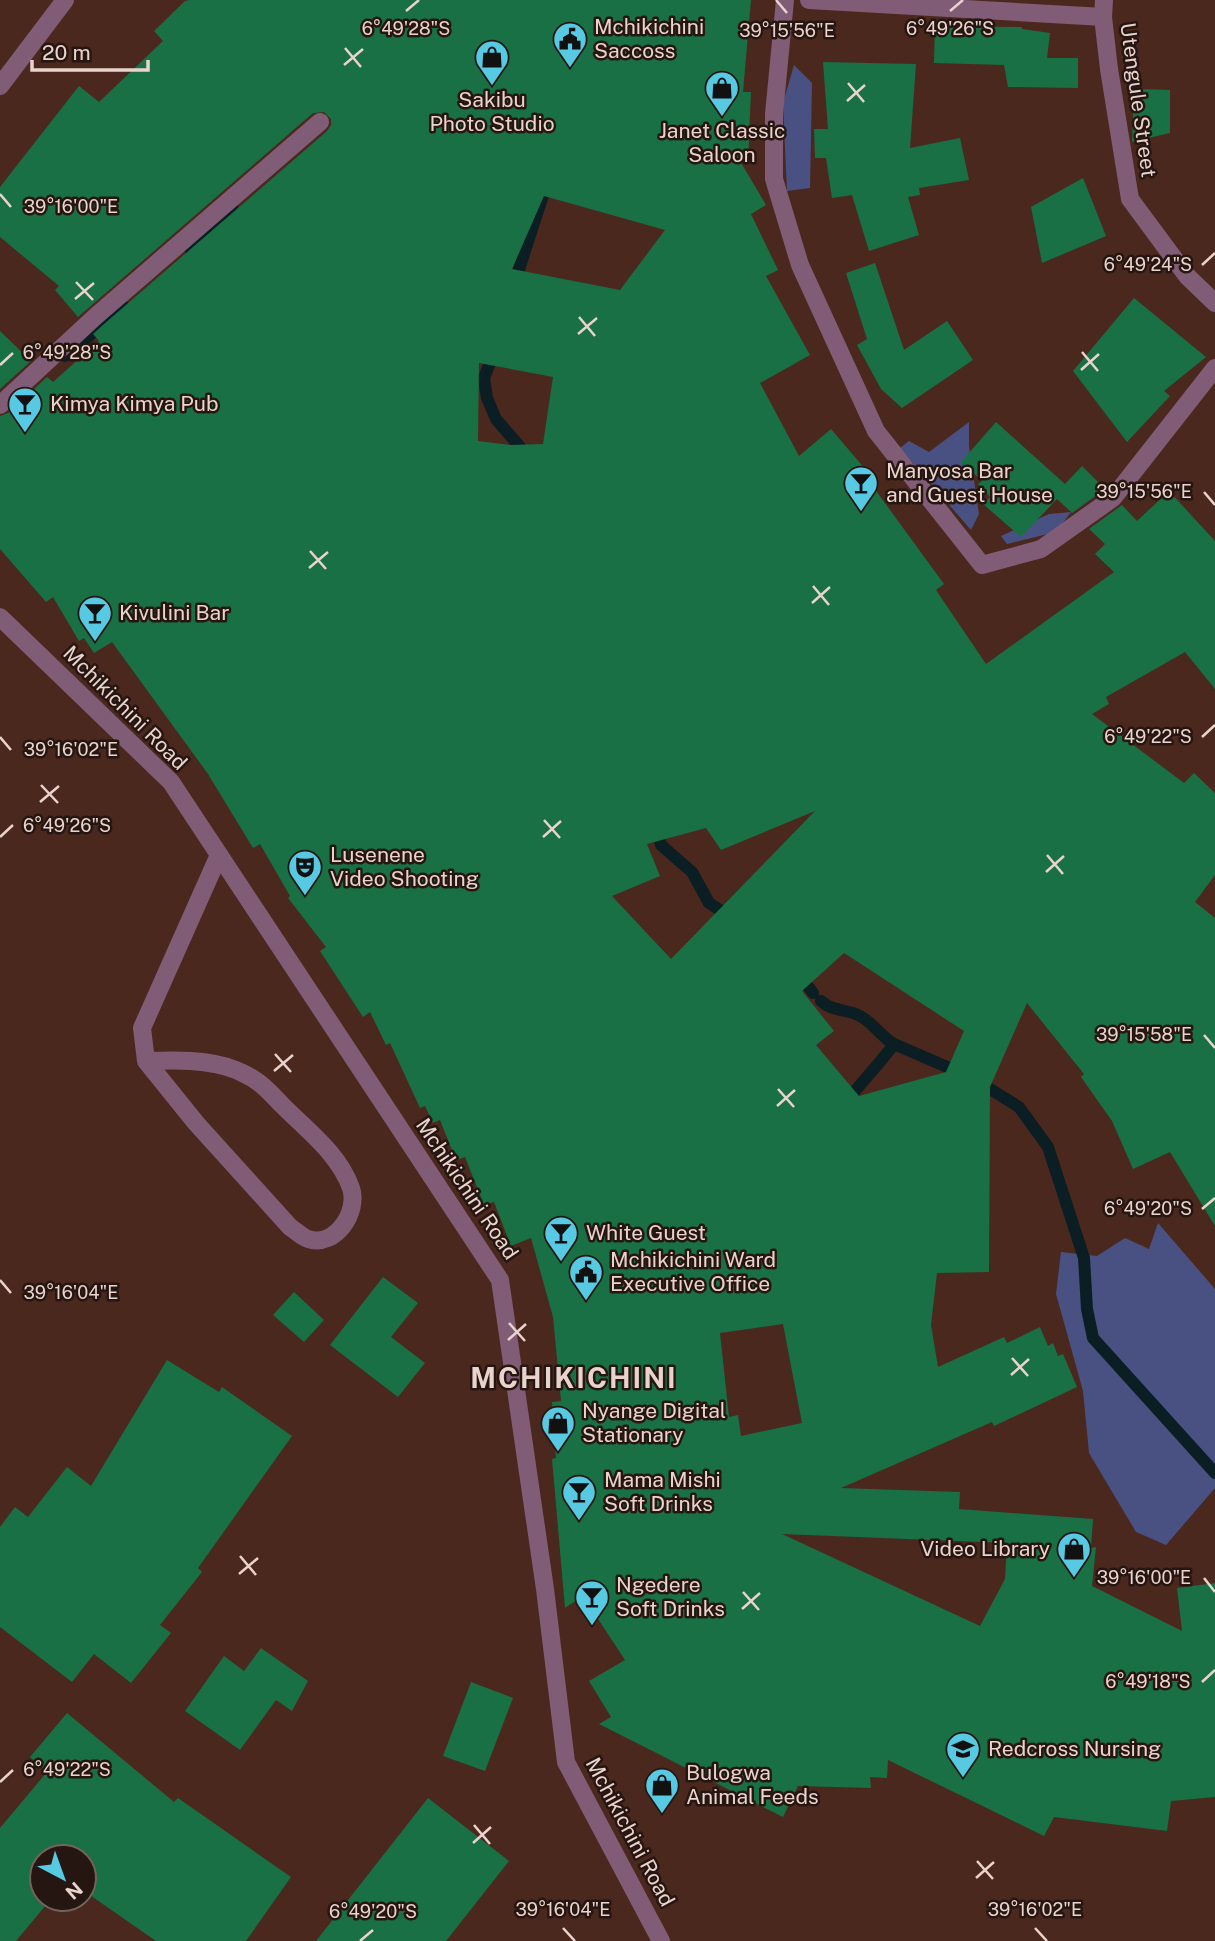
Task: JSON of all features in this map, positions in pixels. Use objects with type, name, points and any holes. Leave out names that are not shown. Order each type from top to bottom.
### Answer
[{"type":"street","points":[[0,86],[65,0]]},
{"type":"street","points":[[785,0],[774,114],[774,179],[800,265],[876,431],[982,565],[1041,549],[1113,498],[1215,368]]},
{"type":"street","points":[[809,0],[1104,8]]},
{"type":"street","name":"Utengule Street","points":[[1104,8],[1109,69],[1130,199],[1187,276],[1215,303]]},
{"type":"street","points":[[0,405],[96,316],[320,122]]},
{"type":"street","name":"Mchikichini Road","points":[[0,617],[171,782],[500,1280],[545,1589],[566,1762],[662,1941]]},
{"type":"street","points":[[146,1060],[208,1064],[234,1069],[256,1080],[325,1147],[340,1166],[351,1189],[354,1206],[344,1225],[328,1239],[310,1239],[290,1227],[196,1123],[146,1060],[142,1028],[219,855]]},
{"type":"shaded area","points":[[794,65],[812,83],[810,188],[787,191],[783,103]]},
{"type":"shaded area","points":[[969,422],[969,447],[979,514],[971,530],[900,448],[909,441],[929,452]]},
{"type":"shaded area","points":[[1071,512],[1056,532],[1007,544],[1001,536],[1049,514]]},
{"type":"shaded area","points":[[1158,1223],[1215,1289],[1215,1488],[1166,1545],[1136,1532],[1089,1453],[1083,1391],[1056,1294],[1061,1252],[1097,1256],[1125,1238],[1149,1249]]},
{"type":"building","points":[[751,0],[743,92],[751,92],[748,161],[740,161],[766,205],[751,214],[778,270],[766,276],[810,355],[760,383],[799,456],[831,429],[866,470],[863,473],[944,584],[936,590],[986,664],[1114,572],[1095,554],[1105,544],[1089,529],[1122,505],[1137,521],[1169,491],[1215,541],[1215,689],[1185,652],[1106,697],[1109,704],[1092,714],[1184,783],[1194,773],[1215,793],[1215,875],[1195,902],[1215,918],[1215,1226],[1170,1152],[1133,1169],[1112,1121],[1081,1077],[1084,1074],[1027,1003],[990,1087],[989,1272],[937,1273],[931,1325],[938,1367],[1004,1337],[1007,1343],[1040,1327],[1048,1346],[1053,1343],[1058,1356],[1063,1354],[1077,1387],[994,1426],[992,1422],[841,1488],[960,1492],[959,1509],[1093,1519],[1091,1548],[1096,1547],[1092,1586],[1182,1631],[1177,1588],[1215,1583],[1215,1797],[1171,1801],[1167,1831],[1054,1817],[1044,1836],[888,1760],[887,1778],[870,1777],[871,1788],[798,1786],[783,1817],[599,1724],[611,1717],[589,1681],[625,1660],[583,1596],[565,1608],[552,1459],[556,1458],[552,1402],[561,1401],[553,1317],[531,1238],[511,1246],[494,1202],[484,1205],[465,1157],[456,1160],[440,1120],[433,1123],[425,1106],[420,1108],[390,1043],[386,1045],[370,1012],[363,1017],[320,951],[326,947],[288,898],[290,896],[260,844],[253,848],[208,774],[112,642],[94,653],[84,638],[79,641],[53,597],[46,602],[0,549],[0,416],[8,413],[47,377],[53,382],[99,341],[93,334],[331,125],[331,119],[324,112],[313,113],[78,317],[55,290],[59,286],[0,237],[0,187],[79,86],[99,102],[163,41],[154,31],[185,1]],"holes":[[[544,196],[665,230],[620,290],[512,269]],[[479,363],[553,377],[543,444],[510,445],[478,441]],[[815,811],[671,959],[612,896],[660,876],[647,844],[706,828],[721,850]],[[844,953],[964,1031],[946,1072],[859,1096],[816,1045],[834,1031],[802,991]],[[783,1324],[802,1423],[741,1436],[738,1415],[729,1417],[720,1333]],[[782,1534],[1007,1543],[1005,1579],[980,1626]]]},
{"type":"building","points":[[935,26],[1022,27],[1050,33],[1047,58],[1078,58],[1078,88],[1008,87],[1004,65],[934,63]]},
{"type":"building","points":[[823,62],[916,64],[910,148],[960,138],[969,180],[919,188],[920,195],[908,197],[919,235],[869,251],[852,195],[832,198],[826,158],[815,158],[814,129],[828,129]]},
{"type":"building","points":[[1140,89],[1170,90],[1170,133],[1132,142],[1134,92]]},
{"type":"building","points":[[1083,178],[1106,236],[1042,263],[1031,207]]},
{"type":"building","points":[[875,263],[904,350],[947,321],[973,360],[902,408],[881,389],[857,345],[867,339],[846,273]]},
{"type":"building","points":[[1134,298],[1206,357],[1164,391],[1170,396],[1127,442],[1073,371]]},
{"type":"building","points":[[0,331],[31,361],[0,389]]},
{"type":"building","points":[[996,422],[1065,484],[1082,466],[1105,489],[1072,513],[1057,499],[1021,537],[983,504],[990,497],[978,484],[982,481],[961,462]]},
{"type":"building","points":[[383,1277],[418,1303],[391,1337],[425,1363],[398,1397],[330,1345]]},
{"type":"building","points":[[294,1292],[324,1320],[304,1342],[273,1315]]},
{"type":"building","points":[[167,1360],[219,1392],[222,1387],[292,1436],[198,1568],[202,1572],[160,1625],[171,1633],[131,1683],[94,1654],[72,1682],[0,1627],[0,1527],[15,1507],[28,1517],[67,1467],[91,1486]]},
{"type":"building","points":[[261,1648],[308,1681],[292,1711],[276,1700],[240,1750],[185,1711],[224,1656],[244,1671]]},
{"type":"building","points":[[471,1682],[513,1698],[485,1771],[443,1756]]},
{"type":"building","points":[[67,1713],[174,1802],[178,1798],[291,1877],[246,1941],[156,1941],[98,1901],[98,1843],[28,1843],[28,1913],[39,1913],[16,1941],[0,1941],[0,1828],[47,1772],[30,1757]]},
{"type":"building","points":[[428,1798],[509,1861],[446,1941],[316,1941]]},
{"type":"waterway","points":[[514,285],[545,189]]},
{"type":"waterway","points":[[191,250],[232,207]]},
{"type":"waterway","points":[[65,356],[124,307]]},
{"type":"waterway","points":[[495,350],[484,378],[487,398],[496,419],[521,448],[521,458]]},
{"type":"waterway","points":[[657,826],[661,845],[692,872],[709,903],[731,917]]},
{"type":"waterway","points":[[798,973],[813,993]]},
{"type":"waterway","points":[[821,1001],[829,1007],[863,1017],[894,1044],[961,1073]]},
{"type":"waterway","points":[[845,1104],[894,1044]]},
{"type":"waterway","points":[[977,1081],[1019,1107],[1048,1147],[1084,1258],[1087,1309],[1093,1338],[1215,1473]]},
{"type":"place","name":"Mchikichini Saccoss","points":[[570,69]]},
{"type":"place","name":"Sakibu Photo Studio","points":[[492,87]]},
{"type":"place","name":"Janet Classic Saloon","points":[[722,118]]},
{"type":"place","name":"Kimya Kimya Pub","points":[[25,434]]},
{"type":"place","name":"Manyosa Bar and Guest House","points":[[861,513]]},
{"type":"place","name":"Kivulini Bar","points":[[95,643]]},
{"type":"place","name":"Lusenene Video Shooting","points":[[305,897]]},
{"type":"place","name":"White Guest","points":[[561,1263]]},
{"type":"place","name":"Mchikichini Ward Executive Office","points":[[586,1302]]},
{"type":"place","name":"Nyange Digital Stationary","points":[[558,1453]]},
{"type":"place","name":"Mama Mishi Soft Drinks","points":[[579,1522]]},
{"type":"place","name":"Video Library","points":[[1074,1579]]},
{"type":"place","name":"Ngedere Soft Drinks","points":[[592,1627]]},
{"type":"place","name":"Redcross Nursing","points":[[963,1779]]},
{"type":"place","name":"Bulogwa Animal Feeds","points":[[662,1815]]},
{"type":"district","name":"MCHIKICHINI","points":[[574,1378]]}]
